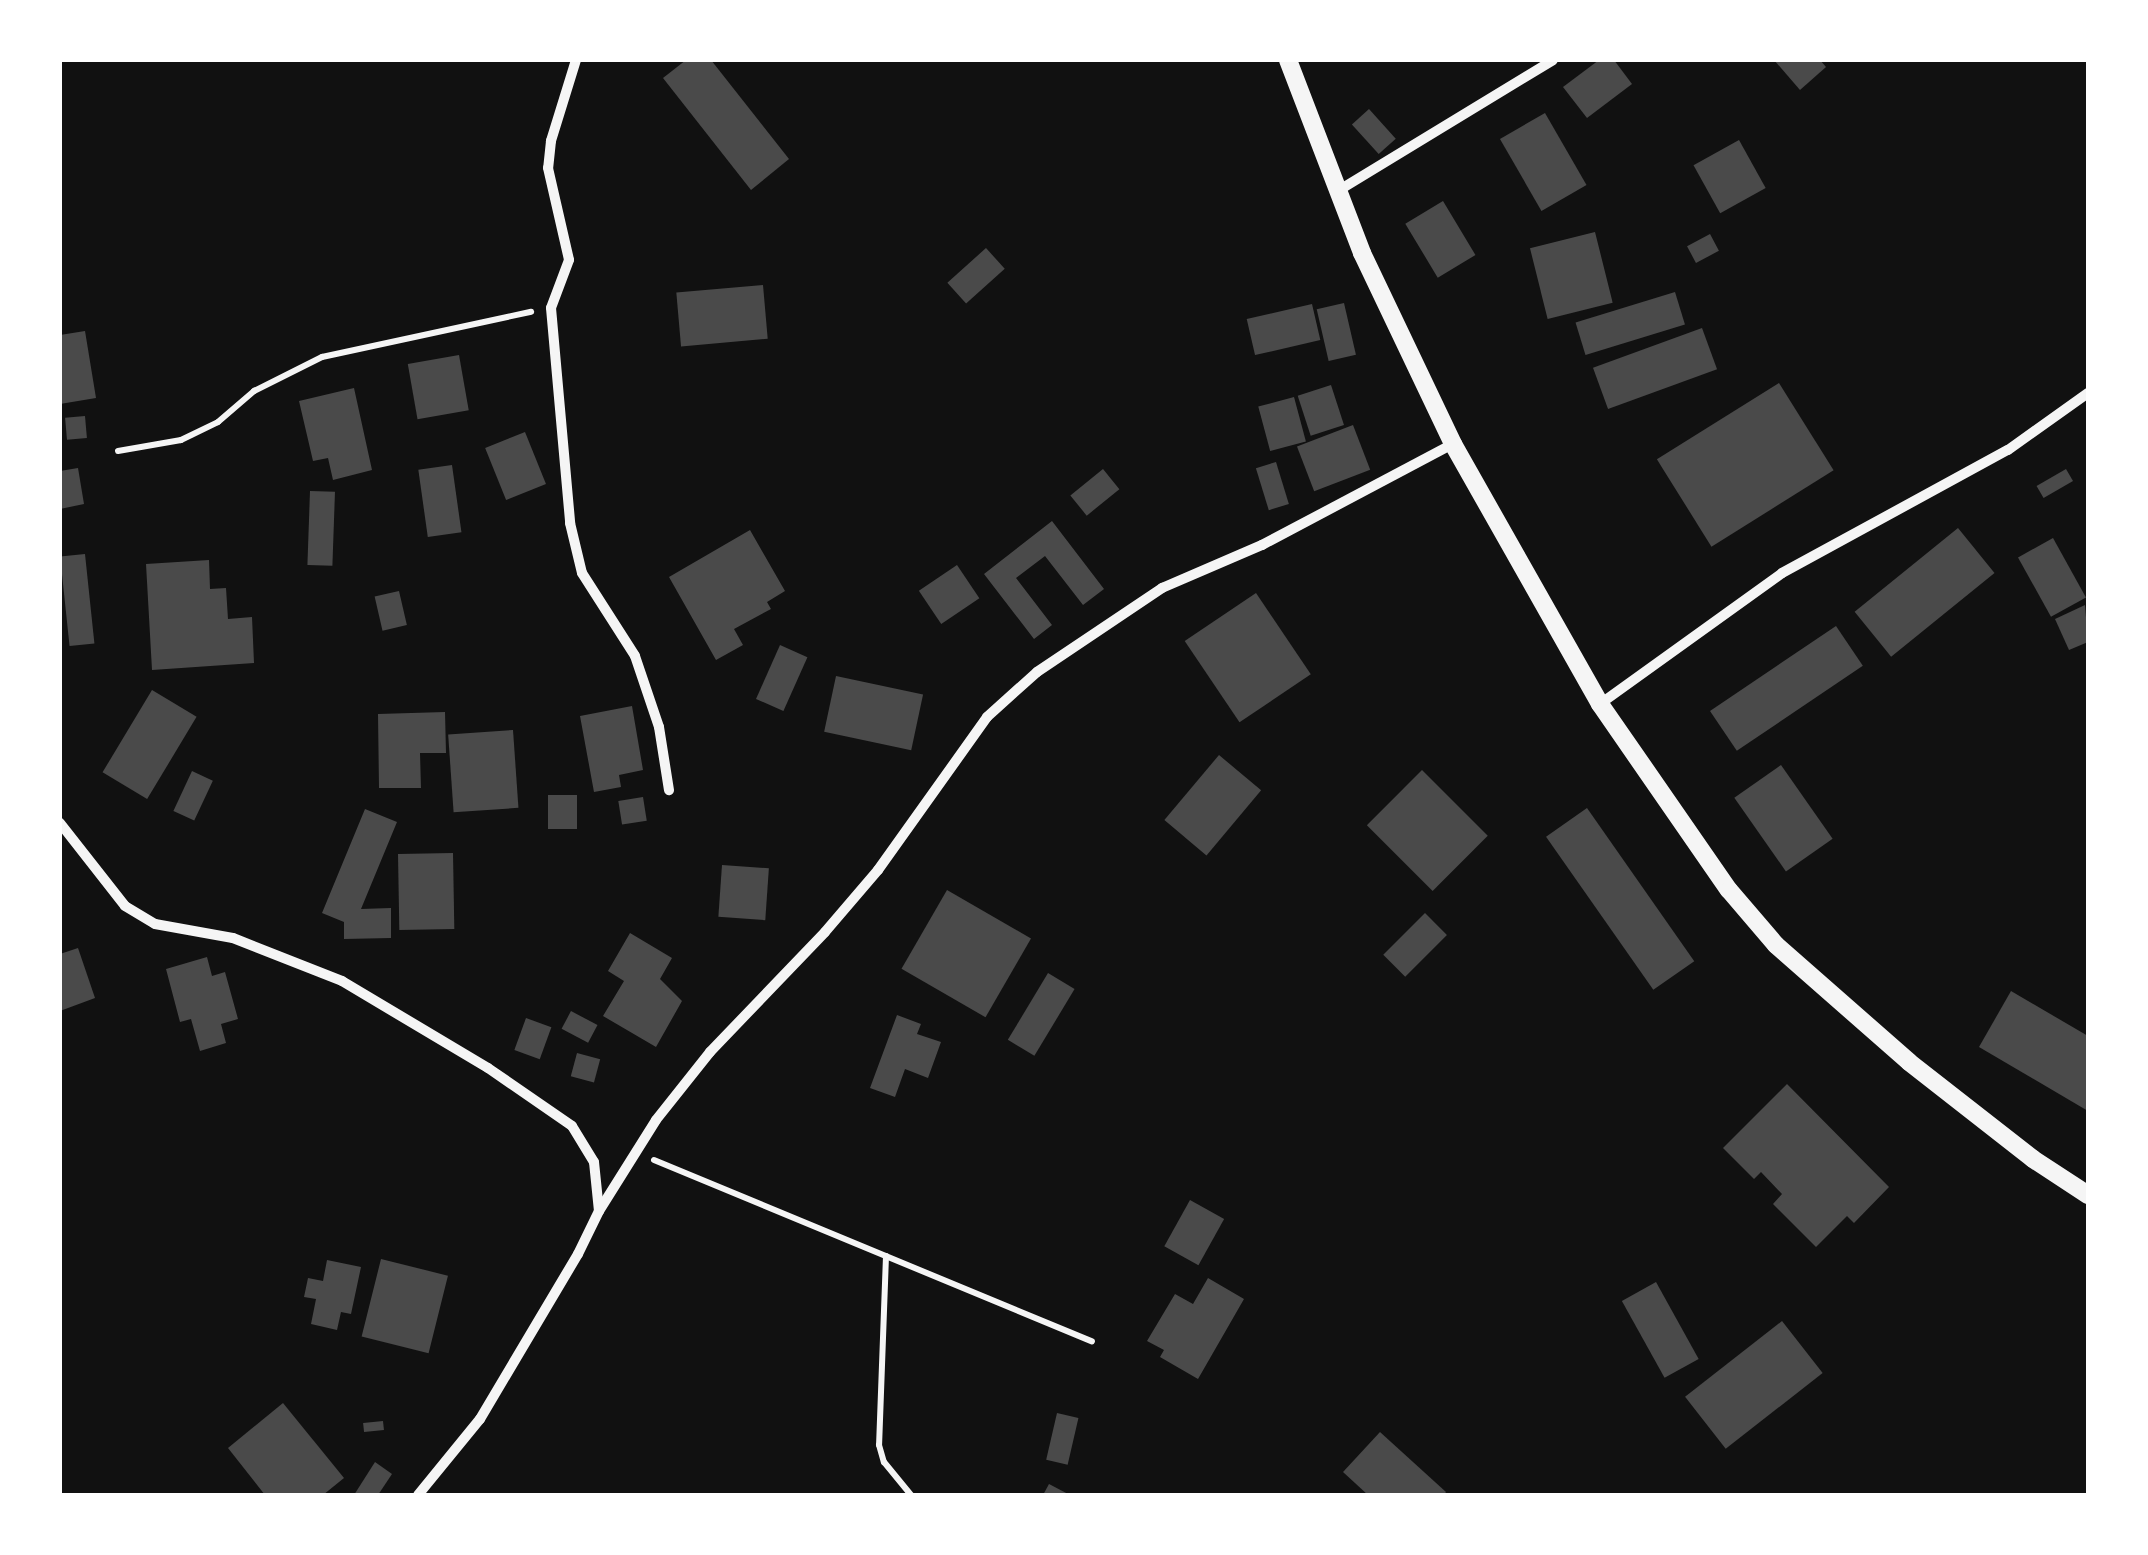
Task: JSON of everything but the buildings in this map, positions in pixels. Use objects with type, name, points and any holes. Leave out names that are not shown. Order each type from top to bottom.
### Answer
[{"type":"street","points":[[576,60],[548,168],[569,260],[552,308],[570,523],[582,572],[635,656],[659,727],[668,790]]},
{"type":"street","points":[[1288,60],[1362,253],[1452,444],[1600,704],[1729,890],[1776,945],[1908,1062],[2033,1159],[2088,1195]]},
{"type":"street","points":[[1341,190],[1553,60]]},
{"type":"street","points":[[1600,704],[1782,573],[2008,450],[2088,393]]},
{"type":"street","points":[[418,1495],[480,1419],[634,1152],[710,1052],[825,932],[887,858],[987,717],[1037,672],[1162,588],[1262,545],[1452,444]]},
{"type":"street","points":[[60,823],[125,906],[154,924],[234,938],[342,982],[488,1068],[572,1126],[594,1162],[599,1211]]},
{"type":"path","points":[[118,451],[181,440],[218,422],[254,390],[322,357],[552,308]]},
{"type":"path","points":[[634,1152],[1092,1341]]},
{"type":"path","points":[[886,1256],[879,1445],[884,1462],[911,1495]]}]
